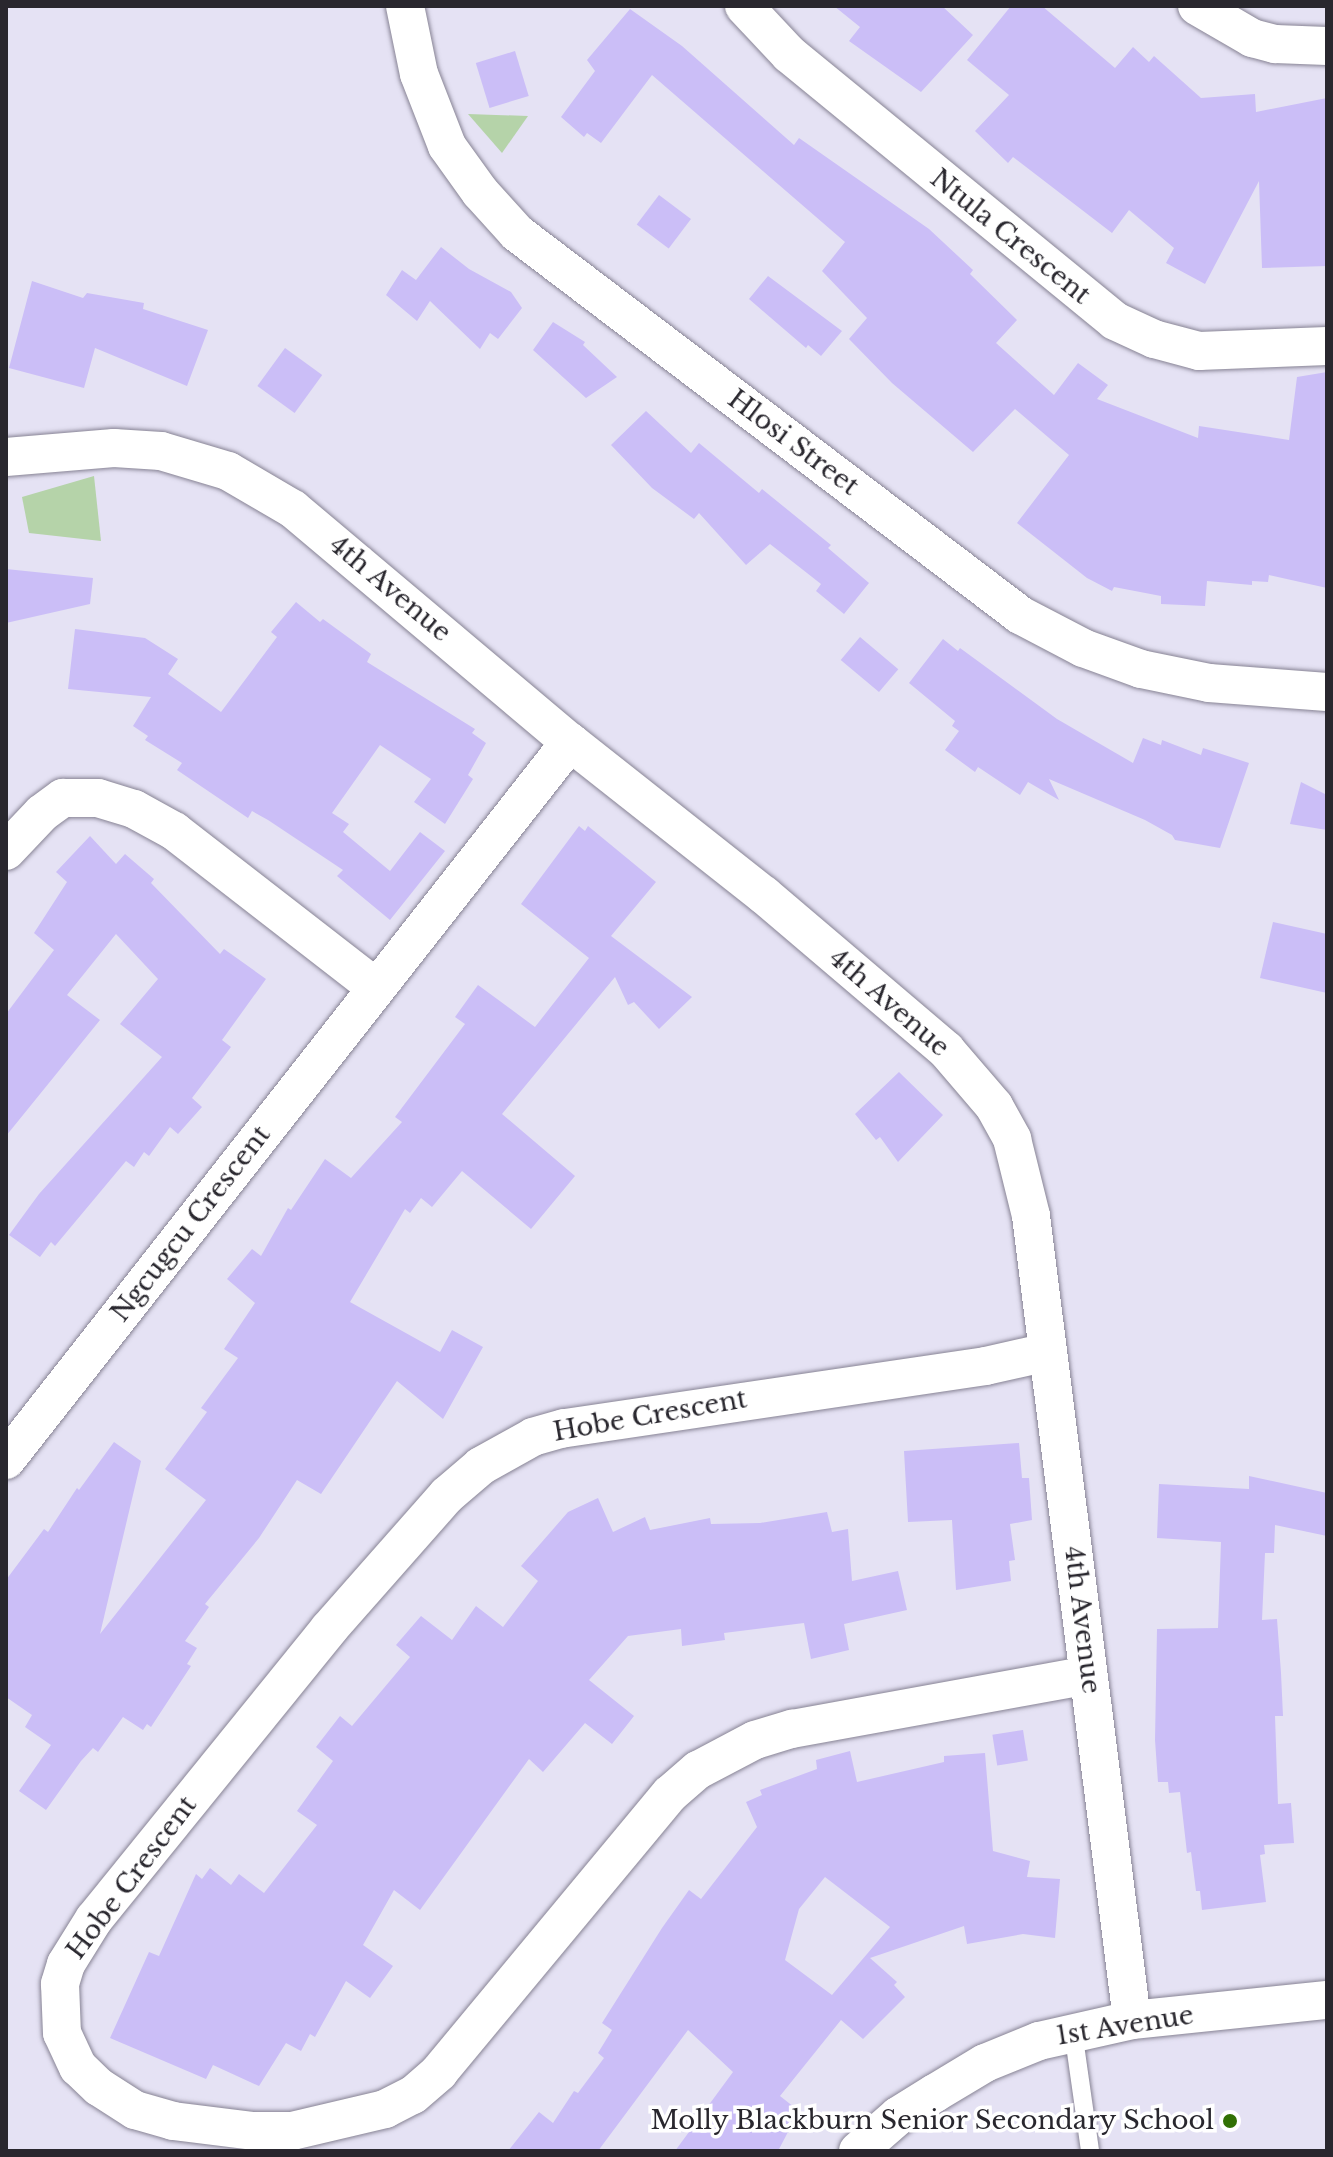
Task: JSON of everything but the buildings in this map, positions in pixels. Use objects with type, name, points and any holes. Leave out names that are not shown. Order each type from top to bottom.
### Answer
[{"type":"street","name":"Hlosi Street","points":[[405,6],[419,74],[447,146],[480,192],[517,233],[1020,615],[1083,648],[1141,669],[1209,683],[1327,692]]},
{"type":"street","name":"Ntula Crescent","points":[[744,6],[789,54],[1115,321],[1154,339],[1199,351],[1327,346]]},
{"type":"street","points":[[1197,6],[1252,38],[1275,44],[1327,46]]},
{"type":"street","name":"4th Avenue","points":[[6,457],[114,448],[161,451],[228,471],[258,487],[318,528],[570,742],[764,895],[934,1040],[994,1106],[1012,1139],[1023,1175],[1132,2020]]},
{"type":"street","name":"Ngcugcu Crescent","points":[[6,1460],[570,742]]},
{"type":"street","points":[[6,851],[42,813],[63,798],[98,798],[134,809],[174,831],[375,987]]},
{"type":"street","name":"Hobe Crescent","points":[[1048,1352],[986,1366],[609,1419],[533,1437],[481,1466],[447,1495],[329,1629],[94,1919],[66,1964],[60,1984],[62,2033],[78,2067],[99,2087],[135,2110],[173,2121],[253,2131],[292,2131],[385,2109],[413,2095],[480,2028],[670,1794],[698,1770],[755,1740],[792,1729],[1088,1675]]},
{"type":"street","name":"1st Avenue","points":[[858,2151],[898,2116],[985,2063],[1073,2031],[1132,2020],[1327,2000]]},
{"type":"lane","points":[[1073,2031],[1090,2151]]},
{"type":"green space","points":[[468,114],[528,116],[502,153]]},
{"type":"green space","points":[[94,476],[101,541],[29,533],[22,497]]},
{"type":"place","name":"Molly Blackburn Senior Secondary School","points":[[1230,2121]]}]
